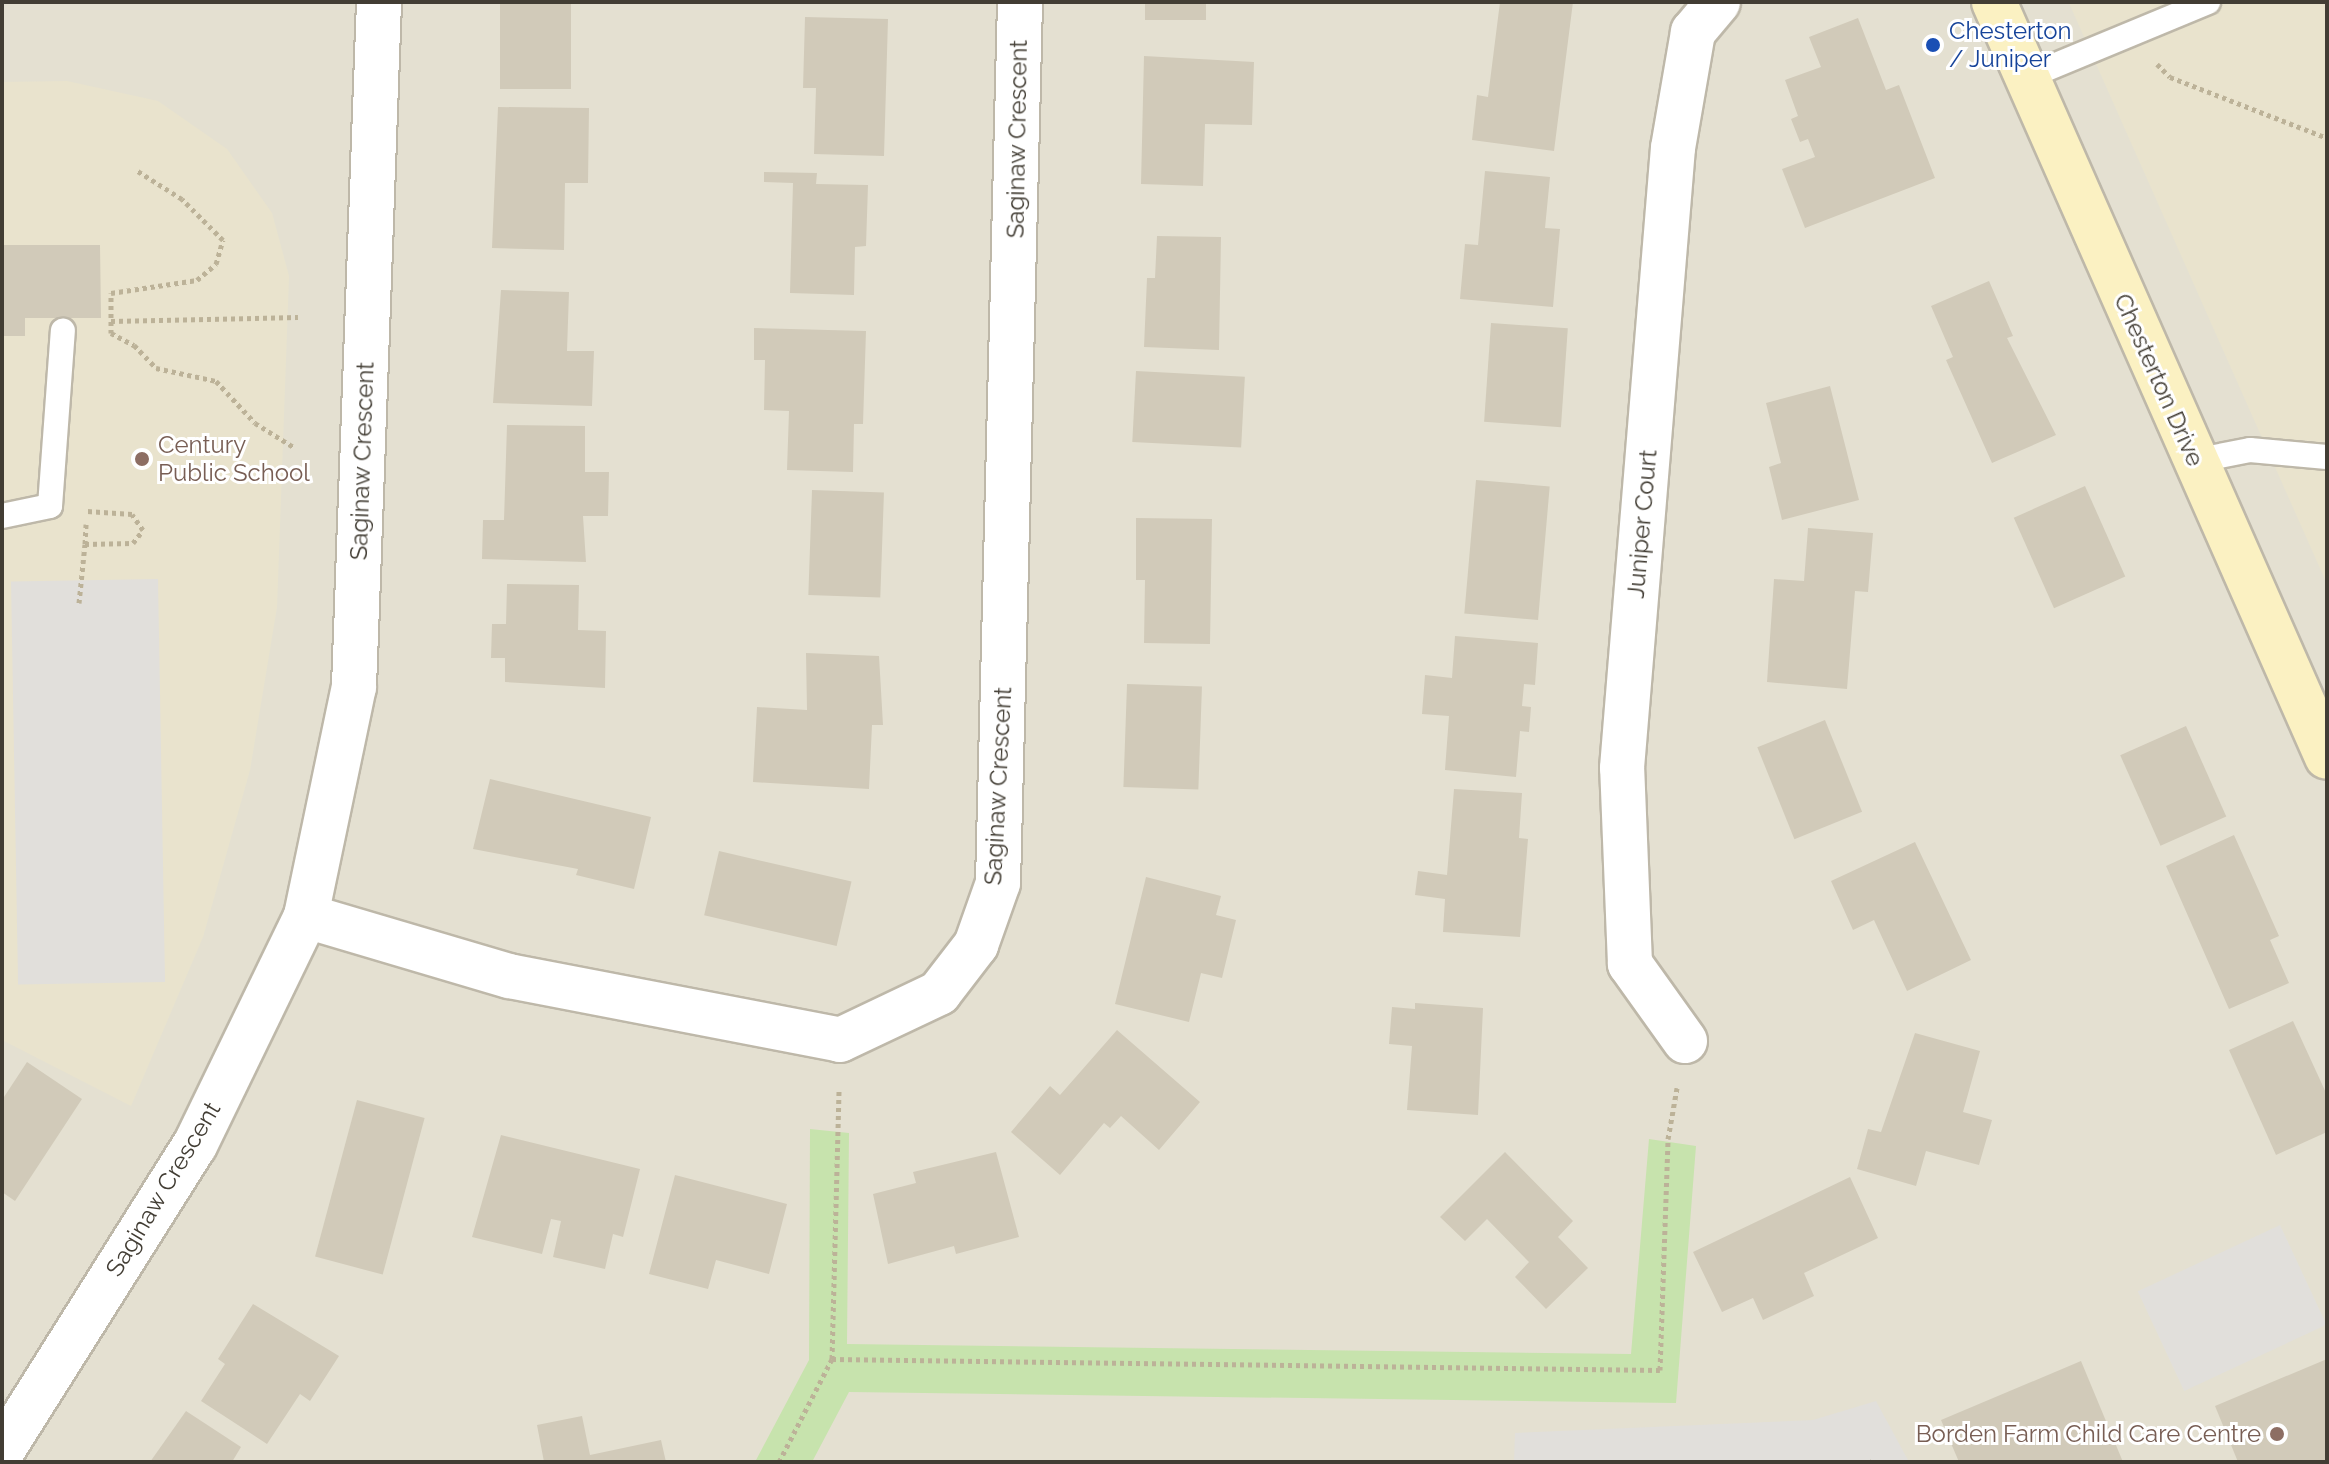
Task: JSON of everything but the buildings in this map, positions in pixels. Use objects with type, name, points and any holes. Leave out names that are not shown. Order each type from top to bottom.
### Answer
[{"type":"street","name":"Saginaw Crescent","points":[[2,1451],[195,1145],[306,916],[354,687],[379,2]]},
{"type":"street","name":"Saginaw Crescent","points":[[840,1040],[939,993],[976,945],[998,883],[1020,2]]},
{"type":"street","name":"Juniper Court","points":[[1685,1041],[1630,964],[1622,768],[1673,148],[1693,32],[1718,2]]},
{"type":"street","name":"Chesterton Drive","points":[[1994,2],[2327,757]]},
{"type":"street","points":[[306,916],[509,976],[840,1040]]},
{"type":"lane","points":[[2027,77],[2208,2]]},
{"type":"lane","points":[[2,516],[50,506],[63,330]]},
{"type":"lane","points":[[2194,461],[2250,450],[2327,457]]},
{"type":"path","points":[[2128,35],[2170,77],[2327,138]]},
{"type":"path","points":[[111,333],[111,293],[197,280],[216,264],[223,240],[182,199],[136,170]]},
{"type":"path","points":[[111,321],[298,317]]},
{"type":"path","points":[[63,330],[111,333],[134,345],[156,368],[216,381],[255,423],[295,448]]},
{"type":"path","points":[[50,506],[132,514],[143,530],[133,543],[85,544],[79,603]]},
{"type":"path","points":[[779,1462],[832,1359],[840,1040]]},
{"type":"path","points":[[832,1359],[1660,1370],[1668,1139],[1685,1041]]},
{"type":"shaded area","points":[[2,2],[2327,2],[2327,1462],[2,1462]]},
{"type":"shaded area","points":[[2327,2],[2327,584],[2069,3]]},
{"type":"shaded area","name":"Century Public School","points":[[67,81],[158,101],[227,149],[272,213],[289,276],[277,607],[250,770],[203,937],[131,1106],[2,1040],[2,82]]},
{"type":"shaded area","points":[[158,579],[165,982],[18,985],[11,582]]},
{"type":"shaded area","points":[[2280,1225],[2326,1325],[2184,1391],[2138,1291]]},
{"type":"shaded area","points":[[1876,1401],[1909,1462],[1514,1462],[1515,1433],[1813,1420]]},
{"type":"green space","points":[[810,1129],[849,1133],[847,1344],[1631,1354],[1649,1139],[1696,1146],[1676,1403],[849,1392],[812,1462],[755,1462],[809,1360]]},
{"type":"place","name":"Chesterton / Juniper","points":[[1933,45]]},
{"type":"place","name":"Century Public School","points":[[142,459]]},
{"type":"place","name":"Borden Farm Child Care Centre","points":[[2277,1434]]}]
